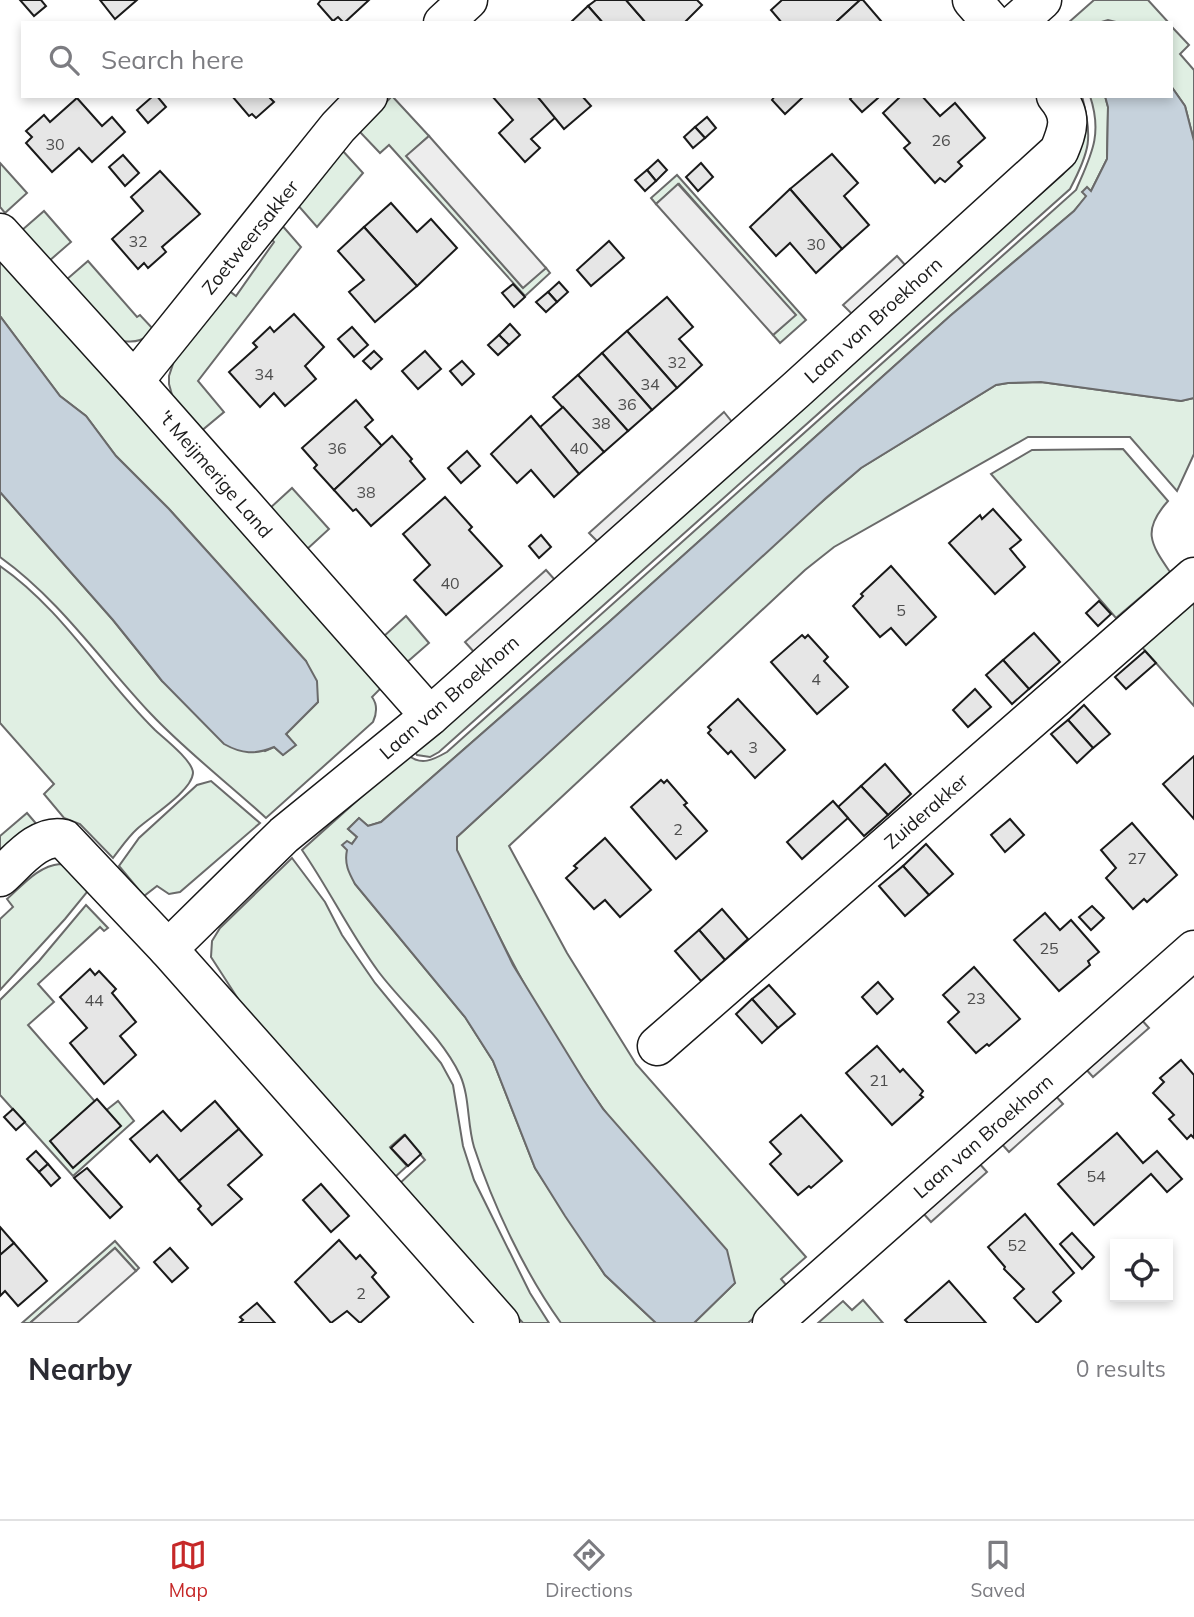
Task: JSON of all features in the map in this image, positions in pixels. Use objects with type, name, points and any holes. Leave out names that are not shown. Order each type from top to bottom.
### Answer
[{"type":"street","points":[[445,21],[468,0]]},
{"type":"street","points":[[972,0],[990,21]]},
{"type":"street","points":[[1018,21],[1042,0]]},
{"type":"street","name":"Zoetweersakker","points":[[134,382],[338,127],[366,98]]},
{"type":"street","name":"Laan van Broekhorn","points":[[168,949],[284,835],[430,716],[1059,151],[1068,130],[1065,107],[1058,98]]},
{"type":"street","name":"'t Meijmerige Land","points":[[0,233],[430,716]]},
{"type":"street","name":"Zuiderakker","points":[[657,1046],[1194,577]]},
{"type":"street","points":[[0,877],[39,843],[56,837],[64,839],[168,949],[492,1320]]},
{"type":"street","name":"Laan van Broekhorn","points":[[772,1323],[1194,950]]},
{"type":"green space","points":[[1094,0],[1148,0],[1167,21],[1108,20],[1070,21]]},
{"type":"green space","points":[[1173,28],[1189,45],[1180,54],[1194,70],[1194,141],[1185,106],[1173,89]]},
{"type":"green space","points":[[390,98],[394,98],[429,136],[407,156],[522,287],[546,268],[550,273],[525,296],[389,145],[380,153],[359,131]]},
{"type":"green space","points":[[1073,98],[1082,98],[1088,123],[1088,144],[1070,189],[439,752],[430,757],[417,755],[414,750],[1063,174],[1072,162]]},
{"type":"green space","points":[[1091,98],[1106,98],[1108,107],[1107,159],[1091,191],[1083,192],[1087,196],[1074,211],[950,316],[381,822],[368,826],[359,818],[348,829],[357,837],[347,850],[355,884],[465,1017],[493,1061],[535,1168],[605,1275],[656,1323],[561,1323],[523,1261],[491,1192],[474,1147],[463,1083],[452,1060],[378,971],[302,850],[408,755],[422,761],[447,752],[1076,190],[1094,144],[1094,110]]},
{"type":"green space","points":[[342,150],[363,173],[317,227],[296,203]]},
{"type":"green space","points":[[0,163],[27,193],[5,213],[0,207]]},
{"type":"green space","points":[[677,175],[806,320],[780,343],[773,335],[795,315],[679,184],[656,204],[651,198]]},
{"type":"green space","points":[[44,211],[71,242],[49,261],[21,231]]},
{"type":"green space","points":[[280,223],[301,247],[198,381],[224,412],[200,432],[174,402],[169,376],[174,361],[228,290],[236,296],[274,242],[270,237]]},
{"type":"green space","points":[[0,259],[381,688],[372,697],[376,709],[373,722],[266,818],[165,728],[42,592],[0,557],[0,492],[113,620],[162,681],[265,751],[274,747],[283,755],[295,745],[286,734],[318,702],[306,661],[169,509],[116,456],[86,416],[60,396],[0,316]]},
{"type":"green space","points":[[88,261],[137,317],[140,315],[154,330],[136,341],[123,341],[66,280]]},
{"type":"green space","points":[[1041,382],[1181,401],[1194,398],[1194,454],[1177,491],[1130,437],[1028,437],[834,547],[805,570],[509,846],[567,953],[636,1064],[806,1257],[781,1279],[788,1287],[748,1323],[694,1323],[735,1283],[636,1154],[566,1054],[488,915],[456,850],[457,837],[787,532],[861,468],[996,385]]},
{"type":"green space","points":[[1123,449],[1168,501],[1155,520],[1152,536],[1158,553],[1170,572],[1116,618],[991,474],[1032,450]]},
{"type":"green space","points":[[292,488],[329,529],[305,551],[269,509]]},
{"type":"green space","points":[[0,566],[43,602],[136,710],[178,750],[192,768],[191,780],[186,788],[134,832],[113,858],[80,824],[64,818],[44,794],[54,784],[0,723]]},
{"type":"green space","points":[[1190,601],[1194,605],[1194,706],[1140,645]]},
{"type":"green space","points":[[406,616],[429,643],[406,663],[383,637]]},
{"type":"green space","points":[[211,781],[260,823],[180,892],[169,894],[157,886],[144,896],[119,866],[139,838],[197,785]]},
{"type":"green space","points":[[27,813],[39,827],[0,862],[0,836]]},
{"type":"green space","points":[[292,858],[325,902],[342,935],[375,983],[441,1063],[453,1085],[463,1146],[474,1180],[530,1293],[549,1323],[523,1323],[399,1184],[425,1160],[404,1135],[390,1147],[407,1166],[394,1178],[244,1008],[211,957],[212,941],[220,928]]},
{"type":"green space","points":[[60,864],[68,866],[92,886],[0,990],[0,919],[13,907],[7,899],[38,872]]},
{"type":"green space","points":[[86,905],[108,928],[104,931],[100,927],[38,984],[54,1002],[28,1025],[104,1112],[118,1101],[134,1121],[73,1176],[0,1095],[0,1000],[39,961]]},
{"type":"green space","points":[[115,1241],[139,1268],[136,1271],[115,1248],[30,1323],[22,1323]]},
{"type":"green space","points":[[863,1300],[883,1323],[818,1323],[843,1301],[852,1310]]},
{"type":"shaded area","points":[[1173,89],[1185,106],[1194,141],[1194,398],[1181,401],[1041,382],[996,385],[861,468],[457,837],[457,850],[513,965],[583,1079],[603,1109],[727,1250],[735,1283],[694,1323],[656,1323],[605,1275],[565,1216],[535,1168],[493,1061],[465,1017],[355,884],[347,864],[347,850],[342,845],[347,841],[352,844],[357,837],[348,829],[359,818],[368,826],[381,822],[950,316],[1074,211],[1086,196],[1082,192],[1087,187],[1091,191],[1107,159],[1108,107],[1106,98],[1173,98]]},
{"type":"shaded area","points":[[429,136],[546,268],[523,288],[406,156]]},
{"type":"shaded area","points":[[678,184],[796,315],[773,335],[656,204]]},
{"type":"shaded area","points":[[897,256],[906,266],[852,314],[843,305]]},
{"type":"shaded area","points":[[0,316],[60,396],[86,416],[116,456],[169,509],[306,661],[317,681],[318,702],[286,734],[296,745],[283,755],[274,747],[249,752],[224,744],[162,681],[113,620],[0,492]]},
{"type":"shaded area","points":[[724,412],[732,422],[598,542],[589,533]]},
{"type":"shaded area","points":[[546,570],[555,580],[474,652],[465,642]]},
{"type":"shaded area","points":[[1140,1018],[1149,1028],[1093,1077],[1084,1067]]},
{"type":"shaded area","points":[[1054,1094],[1063,1104],[1009,1152],[1000,1142]]},
{"type":"shaded area","points":[[978,1162],[987,1172],[931,1222],[922,1212]]},
{"type":"shaded area","points":[[115,1248],[136,1271],[77,1323],[30,1323]]},
{"type":"building","points":[[20,0],[41,0],[46,6],[34,16]]},
{"type":"building","points":[[100,0],[137,0],[115,19]]},
{"type":"building","points":[[321,0],[369,0],[346,21],[338,17],[333,21],[318,4]]},
{"type":"building","points":[[596,0],[626,0],[644,21],[601,21],[588,6]]},
{"type":"building","points":[[626,0],[697,0],[702,5],[686,21],[644,21]]},
{"type":"building","points":[[782,0],[860,0],[837,21],[780,21],[771,10]]},
{"type":"building","points":[[863,0],[881,21],[837,21]]},
{"type":"building","points":[[588,6],[601,21],[572,21]]},
{"type":"building","points":[[77,98],[102,126],[112,117],[125,132],[92,162],[79,148],[52,172],[26,143],[32,137],[26,131],[44,115],[50,122]]},
{"type":"building","points":[[151,98],[159,98],[166,107],[148,123],[137,110]]},
{"type":"building","points":[[234,98],[270,98],[274,102],[256,118],[252,114],[249,116]]},
{"type":"building","points":[[494,98],[539,98],[556,117],[531,139],[540,148],[525,162],[499,133],[513,120]]},
{"type":"building","points":[[539,98],[584,98],[591,106],[564,129]]},
{"type":"building","points":[[774,98],[802,98],[785,114],[772,100]]},
{"type":"building","points":[[851,98],[878,98],[862,112]]},
{"type":"building","points":[[899,98],[924,98],[940,116],[955,103],[985,138],[958,162],[962,166],[945,182],[940,178],[935,183],[904,148],[910,143],[883,113]]},
{"type":"building","points":[[707,117],[716,128],[705,138],[695,127]]},
{"type":"building","points":[[695,127],[705,138],[693,148],[684,137]]},
{"type":"building","points":[[832,154],[858,183],[844,196],[869,225],[842,249],[790,189]]},
{"type":"building","points":[[123,155],[139,173],[125,186],[109,167]]},
{"type":"building","points":[[658,160],[667,170],[656,181],[647,170]]},
{"type":"building","points":[[701,163],[713,177],[698,191],[686,177]]},
{"type":"building","points":[[647,170],[656,181],[645,191],[635,180]]},
{"type":"building","points":[[160,171],[200,214],[162,247],[166,252],[148,268],[144,263],[138,269],[112,239],[143,211],[131,197]]},
{"type":"building","points":[[790,189],[842,249],[816,273],[790,243],[776,256],[750,227]]},
{"type":"building","points":[[391,203],[417,232],[431,219],[457,248],[417,286],[364,227]]},
{"type":"building","points":[[364,227],[417,286],[375,322],[349,292],[364,280],[338,251]]},
{"type":"building","points":[[609,241],[624,258],[591,286],[577,270]]},
{"type":"building","points":[[559,282],[568,292],[557,302],[548,292]]},
{"type":"building","points":[[513,284],[525,297],[514,307],[502,293]]},
{"type":"building","points":[[548,292],[557,302],[546,312],[536,302]]},
{"type":"building","points":[[667,297],[693,327],[679,339],[702,365],[677,388],[627,331]]},
{"type":"building","points":[[294,314],[324,347],[305,366],[316,379],[285,406],[274,393],[260,407],[229,372],[257,347],[253,343],[270,327],[274,332]]},
{"type":"building","points":[[510,324],[520,335],[509,345],[499,335]]},
{"type":"building","points":[[352,327],[368,345],[354,357],[338,339]]},
{"type":"building","points":[[627,331],[677,388],[652,410],[602,353]]},
{"type":"building","points":[[499,335],[509,345],[498,355],[488,345]]},
{"type":"building","points":[[374,351],[382,359],[371,369],[363,361]]},
{"type":"building","points":[[425,351],[441,369],[418,389],[402,371]]},
{"type":"building","points":[[602,353],[652,410],[628,431],[578,375]]},
{"type":"building","points":[[462,361],[474,374],[462,385],[450,371]]},
{"type":"building","points":[[578,375],[628,431],[604,452],[553,397]]},
{"type":"building","points":[[356,400],[373,420],[365,427],[382,446],[334,490],[314,468],[317,465],[302,448]]},
{"type":"building","points":[[563,407],[604,452],[579,474],[539,428]]},
{"type":"building","points":[[531,416],[579,474],[554,497],[531,470],[517,483],[491,454]]},
{"type":"building","points":[[392,436],[425,479],[371,526],[334,490]]},
{"type":"building","points":[[467,451],[480,466],[461,483],[448,468]]},
{"type":"building","points":[[445,497],[472,527],[469,530],[502,566],[446,615],[414,580],[430,565],[403,534]]},
{"type":"building","points":[[993,509],[1021,540],[1010,549],[1025,567],[995,594],[949,543],[980,515],[982,519]]},
{"type":"building","points":[[541,535],[551,547],[539,558],[529,546]]},
{"type":"building","points":[[891,566],[936,617],[906,645],[891,628],[880,637],[853,606],[863,596],[861,594]]},
{"type":"building","points":[[1099,601],[1111,614],[1098,626],[1086,613]]},
{"type":"building","points":[[1034,633],[1060,662],[1029,689],[1003,660]]},
{"type":"building","points":[[802,635],[805,638],[808,635],[828,657],[824,661],[848,687],[817,714],[771,662]]},
{"type":"building","points":[[1145,651],[1156,663],[1126,689],[1115,677]]},
{"type":"building","points":[[1003,660],[1029,689],[1012,704],[986,675]]},
{"type":"building","points":[[975,689],[991,707],[968,727],[953,710]]},
{"type":"building","points":[[738,699],[785,750],[755,778],[731,751],[728,754],[708,733],[711,730],[708,727]]},
{"type":"building","points":[[1084,705],[1110,734],[1093,748],[1068,720]]},
{"type":"building","points":[[1068,720],[1093,748],[1077,763],[1051,734]]},
{"type":"building","points":[[1194,756],[1194,819],[1163,784]]},
{"type":"building","points":[[885,764],[911,794],[888,815],[861,786]]},
{"type":"building","points":[[661,780],[664,783],[667,780],[707,831],[676,859],[631,807]]},
{"type":"building","points":[[861,786],[888,815],[864,836],[838,807]]},
{"type":"building","points":[[833,801],[848,818],[802,859],[787,842]]},
{"type":"building","points":[[1010,819],[1024,835],[1005,852],[991,835]]},
{"type":"building","points":[[1132,823],[1177,875],[1147,902],[1144,899],[1133,909],[1106,878],[1116,868],[1101,850]]},
{"type":"building","points":[[605,838],[651,890],[620,917],[605,900],[594,909],[566,878],[577,868],[574,866]]},
{"type":"building","points":[[926,844],[953,874],[929,895],[903,866]]},
{"type":"building","points":[[903,866],[929,895],[905,916],[879,886]]},
{"type":"building","points":[[1092,906],[1104,918],[1091,930],[1079,917]]},
{"type":"building","points":[[722,909],[748,939],[725,960],[699,930]]},
{"type":"building","points":[[1045,913],[1060,930],[1071,920],[1099,952],[1088,961],[1090,965],[1059,991],[1014,940]]},
{"type":"building","points":[[699,930],[725,960],[701,981],[675,951]]},
{"type":"building","points":[[974,967],[1020,1019],[989,1046],[987,1044],[976,1053],[948,1022],[959,1012],[943,995]]},
{"type":"building","points":[[90,969],[95,975],[99,971],[116,989],[112,993],[136,1022],[120,1036],[136,1055],[104,1084],[70,1043],[87,1028],[60,997]]},
{"type":"building","points":[[878,982],[893,999],[877,1014],[862,997]]},
{"type":"building","points":[[769,985],[795,1014],[778,1028],[752,999]]},
{"type":"building","points":[[752,999],[778,1028],[762,1043],[736,1014]]},
{"type":"building","points":[[877,1046],[900,1072],[903,1069],[923,1091],[920,1095],[923,1097],[892,1125],[846,1073]]},
{"type":"building","points":[[1181,1060],[1194,1075],[1194,1138],[1191,1135],[1187,1139],[1169,1119],[1174,1115],[1153,1093],[1164,1082],[1160,1078]]},
{"type":"building","points":[[97,1099],[121,1126],[73,1168],[50,1141]]},
{"type":"building","points":[[215,1101],[239,1129],[179,1181],[157,1155],[150,1162],[130,1139],[163,1111],[181,1131]]},
{"type":"building","points":[[13,1109],[25,1122],[16,1130],[4,1117]]},
{"type":"building","points":[[801,1115],[842,1161],[811,1188],[809,1186],[798,1195],[770,1164],[781,1154],[770,1142]]},
{"type":"building","points":[[239,1129],[262,1155],[228,1185],[242,1199],[212,1225],[198,1209],[201,1206],[179,1181]]},
{"type":"building","points":[[1117,1133],[1143,1163],[1157,1151],[1182,1179],[1167,1192],[1151,1174],[1094,1225],[1058,1184]]},
{"type":"building","points":[[405,1135],[421,1154],[408,1166],[391,1148]]},
{"type":"building","points":[[36,1151],[48,1164],[39,1172],[27,1159]]},
{"type":"building","points":[[48,1164],[60,1178],[51,1186],[39,1172]]},
{"type":"building","points":[[87,1168],[122,1207],[110,1218],[74,1178]]},
{"type":"building","points":[[321,1184],[349,1216],[331,1232],[303,1200]]},
{"type":"building","points":[[1025,1214],[1074,1273],[1053,1292],[1061,1301],[1037,1323],[1014,1298],[1024,1289],[1004,1269],[988,1247]]},
{"type":"building","points":[[0,1227],[14,1243],[0,1255]]},
{"type":"building","points":[[1072,1233],[1094,1257],[1082,1269],[1060,1244]]},
{"type":"building","points":[[339,1240],[356,1259],[360,1255],[376,1273],[372,1277],[389,1297],[360,1323],[347,1311],[331,1323],[295,1282]]},
{"type":"building","points":[[14,1243],[47,1281],[18,1306],[5,1291],[0,1296],[0,1255]]},
{"type":"building","points":[[170,1248],[188,1268],[172,1282],[154,1262]]},
{"type":"building","points":[[949,1281],[986,1323],[908,1323],[905,1320]]},
{"type":"building","points":[[257,1303],[275,1323],[239,1323],[243,1320],[240,1317]]}]
